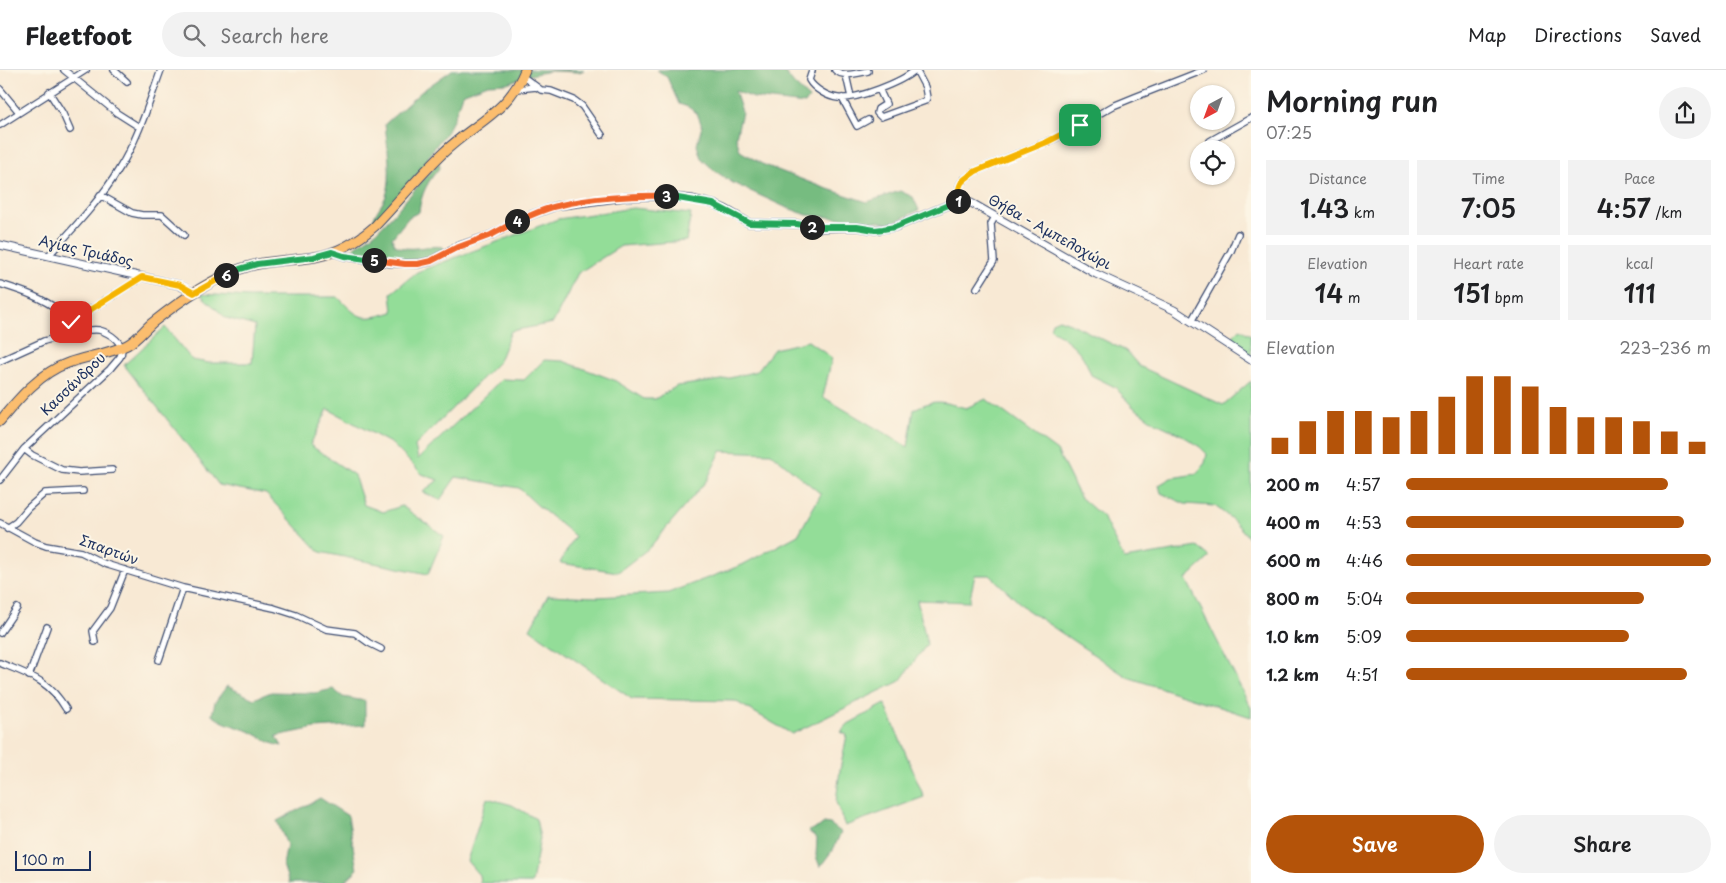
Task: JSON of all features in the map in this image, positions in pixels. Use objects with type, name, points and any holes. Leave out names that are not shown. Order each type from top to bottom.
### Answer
[{"type":"main road","points":[[517,89],[524,73]]},
{"type":"main road","name":"Κασσάνδρου","points":[[121,352],[161,316],[221,277],[257,264],[314,257],[355,242],[375,226],[443,153],[498,110],[517,89]]},
{"type":"main road","points":[[0,421],[34,385],[53,369],[67,363],[121,352]]},
{"type":"street","points":[[64,70],[117,113],[139,127]]},
{"type":"street","points":[[0,125],[86,70]]},
{"type":"street","points":[[114,70],[127,82]]},
{"type":"street","points":[[48,255],[100,195],[121,167],[161,70]]},
{"type":"street","points":[[835,70],[846,75],[868,71]]},
{"type":"street","points":[[332,252],[344,256],[390,263],[418,264],[431,261],[456,248],[491,235],[523,218],[556,206],[581,202],[662,196],[719,206],[749,223],[797,224],[820,228],[857,227],[875,230],[895,227],[958,201],[959,186],[976,171],[1056,138],[1128,100],[1204,70]]},
{"type":"street","points":[[812,71],[809,80],[815,87],[829,95],[842,98],[893,84],[912,71],[925,87],[927,98],[924,102],[881,117],[877,112],[878,109],[886,104],[879,89]]},
{"type":"street","points":[[524,73],[536,87]]},
{"type":"street","points":[[846,75],[851,97]]},
{"type":"street","points":[[517,89],[536,87],[574,100],[582,106],[602,135]]},
{"type":"street","points":[[0,89],[19,112]]},
{"type":"street","points":[[49,92],[63,114],[70,130]]},
{"type":"street","points":[[842,98],[857,126],[868,120]]},
{"type":"street","points":[[1212,140],[1251,118]]},
{"type":"street","points":[[100,195],[132,213],[142,216],[162,215],[184,234]]},
{"type":"street","name":"Θήβα - Αμπελοχώρι","points":[[958,201],[969,202],[1096,274],[1162,303],[1192,320],[1251,360]]},
{"type":"street","points":[[978,288],[994,261],[991,224],[995,216]]},
{"type":"street","points":[[1192,320],[1211,290],[1238,234]]},
{"type":"street","name":"Αγίας Τριάδος","points":[[0,245],[180,285],[194,293]]},
{"type":"street","points":[[71,322],[142,277]]},
{"type":"street","points":[[0,284],[37,297],[61,312],[77,328],[98,330],[108,334],[116,340],[121,352]]},
{"type":"street","points":[[0,361],[44,341],[85,330]]},
{"type":"street","name":"Κασσάνδρου","points":[[0,480],[24,449],[110,369],[121,352]]},
{"type":"street","points":[[24,449],[62,470],[79,472],[112,470]]},
{"type":"street","points":[[7,528],[16,522],[45,493],[83,491]]},
{"type":"street","name":"Σπαρτών","points":[[0,523],[46,546],[81,552],[105,564],[184,588],[274,608],[302,617],[326,629],[356,632],[381,649]]},
{"type":"street","points":[[95,642],[94,631],[110,608],[125,570]]},
{"type":"street","points":[[159,660],[184,588]]},
{"type":"street","points":[[0,633],[16,608]]},
{"type":"street","points":[[29,676],[47,627]]},
{"type":"street","points":[[0,663],[46,683],[66,709]]},
{"type":"green space","points":[[452,70],[584,70],[579,72],[550,71],[530,75],[507,83],[488,84],[462,94],[451,124],[432,151],[426,165],[372,224],[374,216],[388,189],[389,161],[385,124],[422,91]]},
{"type":"green space","points":[[657,70],[783,70],[809,98],[805,104],[754,98],[735,91],[742,112],[736,137],[740,151],[762,164],[867,202],[900,191],[913,197],[919,210],[892,223],[807,215],[733,183],[715,171],[701,158],[697,145],[702,126],[697,113],[679,104],[667,77]]},
{"type":"green space","points":[[439,163],[440,167],[423,193],[419,212],[409,217],[392,238],[395,245],[400,247],[437,246],[443,247],[443,250],[433,255],[410,260],[352,254],[350,252],[386,222]]},
{"type":"green space","points":[[633,208],[691,214],[686,241],[621,246],[578,273],[553,323],[511,331],[499,361],[415,446],[418,459],[502,379],[524,380],[544,360],[563,361],[614,380],[644,399],[655,399],[677,386],[722,380],[757,371],[774,349],[808,341],[832,358],[823,397],[908,447],[914,409],[934,402],[966,408],[986,399],[1057,451],[1080,497],[1103,517],[1124,559],[1198,547],[1210,557],[1186,579],[1251,708],[1251,717],[1127,677],[1026,609],[990,575],[975,575],[969,602],[917,600],[927,644],[900,681],[792,734],[735,701],[632,699],[530,629],[548,595],[598,597],[668,593],[742,565],[798,535],[821,494],[771,453],[721,451],[707,480],[649,548],[618,572],[560,563],[575,536],[519,488],[456,477],[440,500],[423,492],[438,480],[422,474],[392,444],[328,409],[310,445],[354,475],[364,505],[383,512],[402,506],[444,536],[428,574],[320,552],[266,494],[219,485],[124,365],[165,327],[192,360],[209,363],[252,363],[255,326],[226,318],[200,294],[249,297],[338,297],[357,314],[374,317],[393,312],[391,293],[417,272],[558,219]]},
{"type":"green space","points":[[1059,319],[1126,351],[1139,366],[1223,405],[1251,381],[1251,540],[1233,520],[1215,506],[1185,504],[1161,493],[1159,485],[1171,478],[1196,474],[1205,463],[1207,454],[1182,435],[1154,422],[1132,406],[1115,387],[1091,375],[1080,353],[1050,328],[1052,322]]},
{"type":"green space","points":[[1240,329],[1251,335],[1251,355],[1231,342],[1234,335]]},
{"type":"green space","points":[[227,686],[254,699],[271,692],[315,693],[333,689],[343,697],[365,701],[365,725],[315,728],[276,736],[282,746],[277,745],[249,731],[225,723],[212,715],[215,702]]},
{"type":"green space","points":[[885,704],[924,797],[845,826],[836,802],[847,735],[841,732],[848,724]]},
{"type":"green space","points":[[320,798],[348,816],[357,870],[343,883],[289,883],[283,865],[287,845],[277,821]]},
{"type":"green space","points":[[487,798],[512,805],[536,819],[540,838],[532,883],[480,883],[479,875],[467,861]]},
{"type":"green space","points":[[824,823],[830,824],[841,832],[834,848],[820,867],[816,856],[817,838],[808,831]]},
{"type":"route","points":[[71,322],[142,277],[180,285],[194,293],[221,277],[240,269],[257,264],[314,257],[332,252],[344,256],[390,263],[418,264],[431,261],[456,248],[491,235],[531,215],[556,206],[581,202],[648,196],[676,197],[713,204],[749,223],[797,224],[813,228],[857,227],[875,230],[895,227],[958,201],[957,189],[961,182],[976,171],[1047,142],[1080,125]]}]
